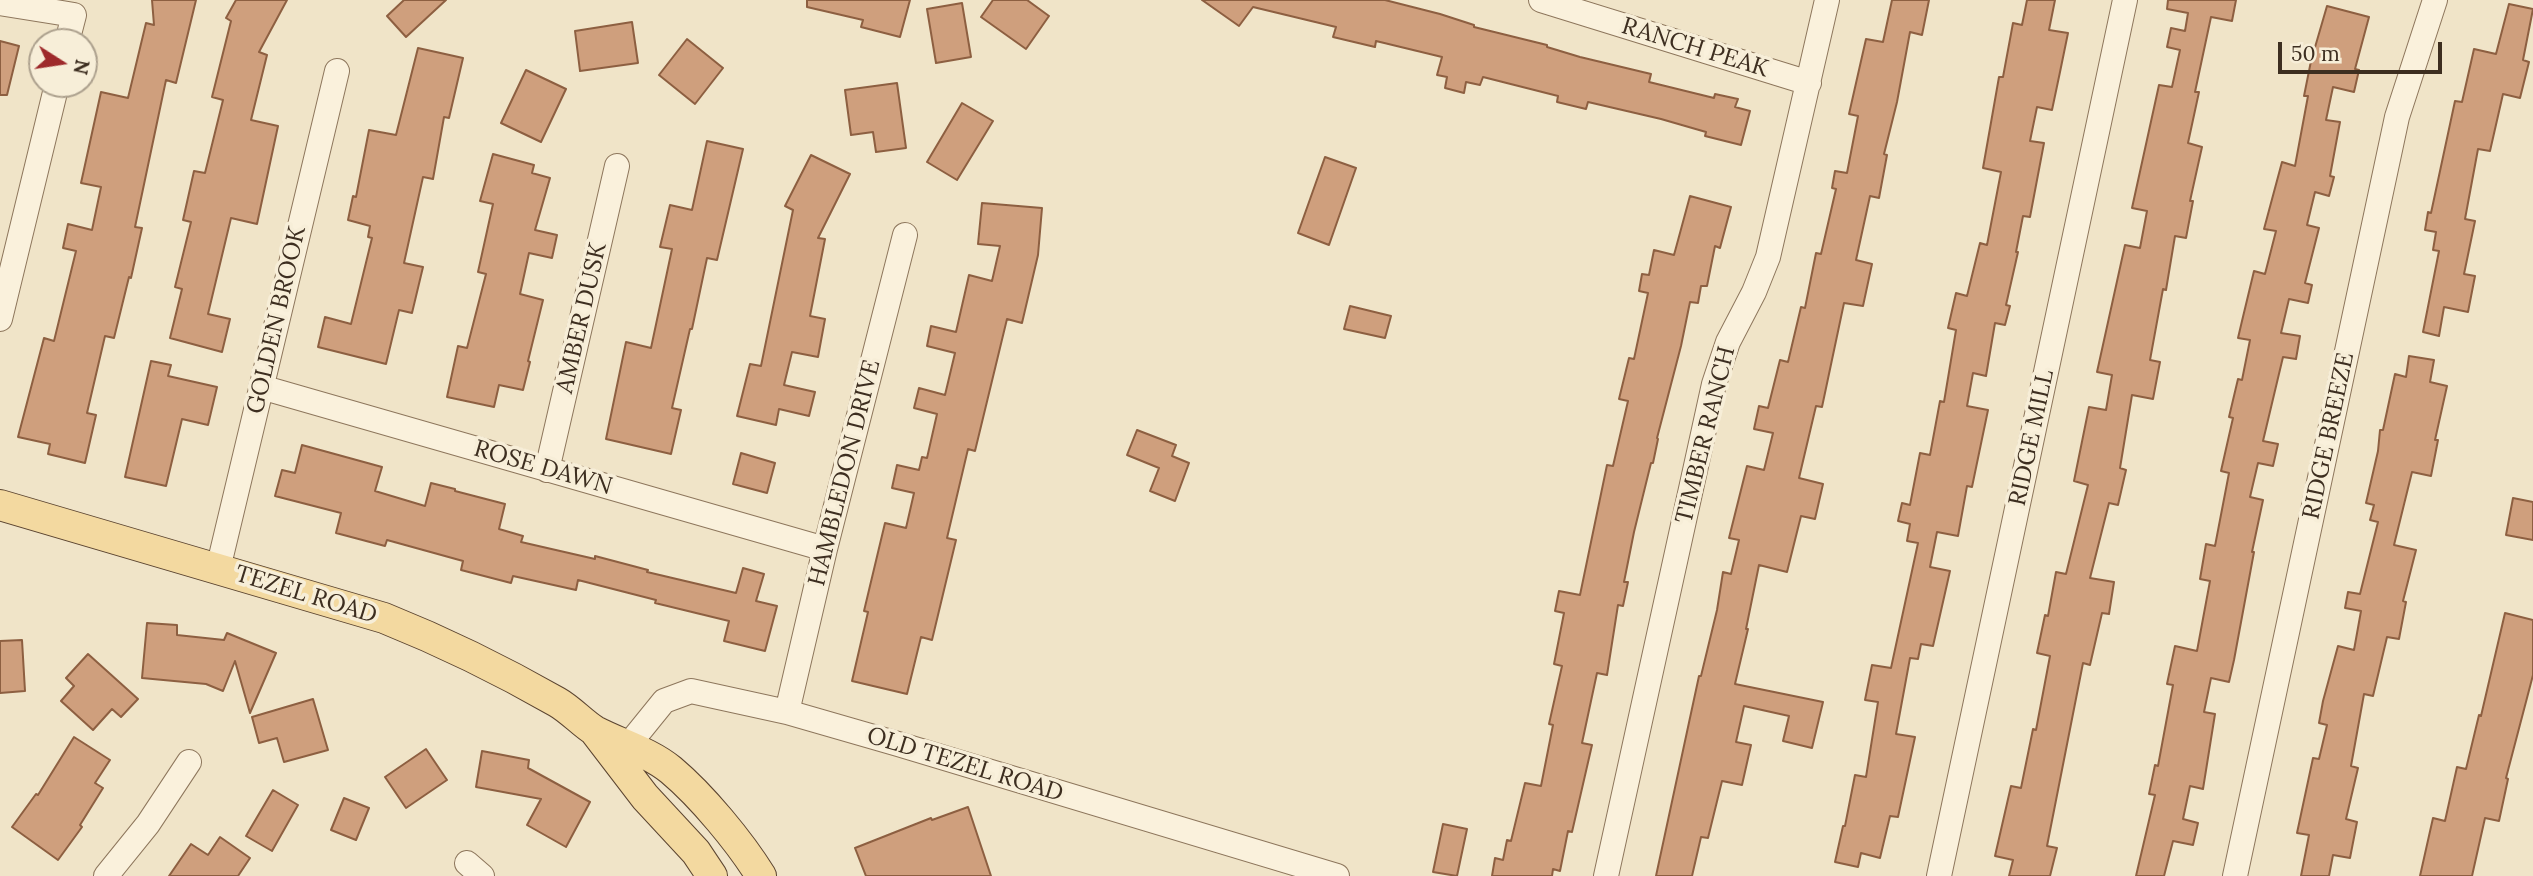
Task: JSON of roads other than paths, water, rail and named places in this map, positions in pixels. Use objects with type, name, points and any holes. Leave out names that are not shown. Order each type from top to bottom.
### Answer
[{"type":"main road","name":"TEZEL ROAD","points":[[0,505],[384,618],[433,637],[561,704],[622,752],[670,770],[720,821],[751,859],[761,876]]},
{"type":"main road","name":"TEZEL ROAD","points":[[622,752],[645,797],[696,852],[712,876]]},
{"type":"street","name":"RANCH PEAK","points":[[1541,0],[1809,83]]},
{"type":"street","name":"TIMBER RANCH","points":[[1606,876],[1714,384],[1728,342],[1754,292],[1768,257],[1827,0]]},
{"type":"street","name":"RIDGE MILL","points":[[1939,876],[2125,0]]},
{"type":"street","name":"RIDGE BREEZE","points":[[2235,876],[2397,117],[2435,0]]},
{"type":"street","points":[[0,3],[74,16],[71,28]]},
{"type":"street","name":"GOLDEN BROOK","points":[[218,569],[337,71]]},
{"type":"street","points":[[0,318],[54,98]]},
{"type":"street","name":"AMBER DUSK","points":[[547,470],[617,166]]},
{"type":"street","name":"HAMBLEDON DRIVE","points":[[787,712],[825,549],[905,235]]},
{"type":"street","name":"ROSE DAWN","points":[[261,387],[825,549]]},
{"type":"street","name":"OLD TEZEL ROAD","points":[[622,752],[664,701],[691,691],[787,712],[1337,876]]},
{"type":"street","points":[[106,876],[148,824],[188,762]]}]
